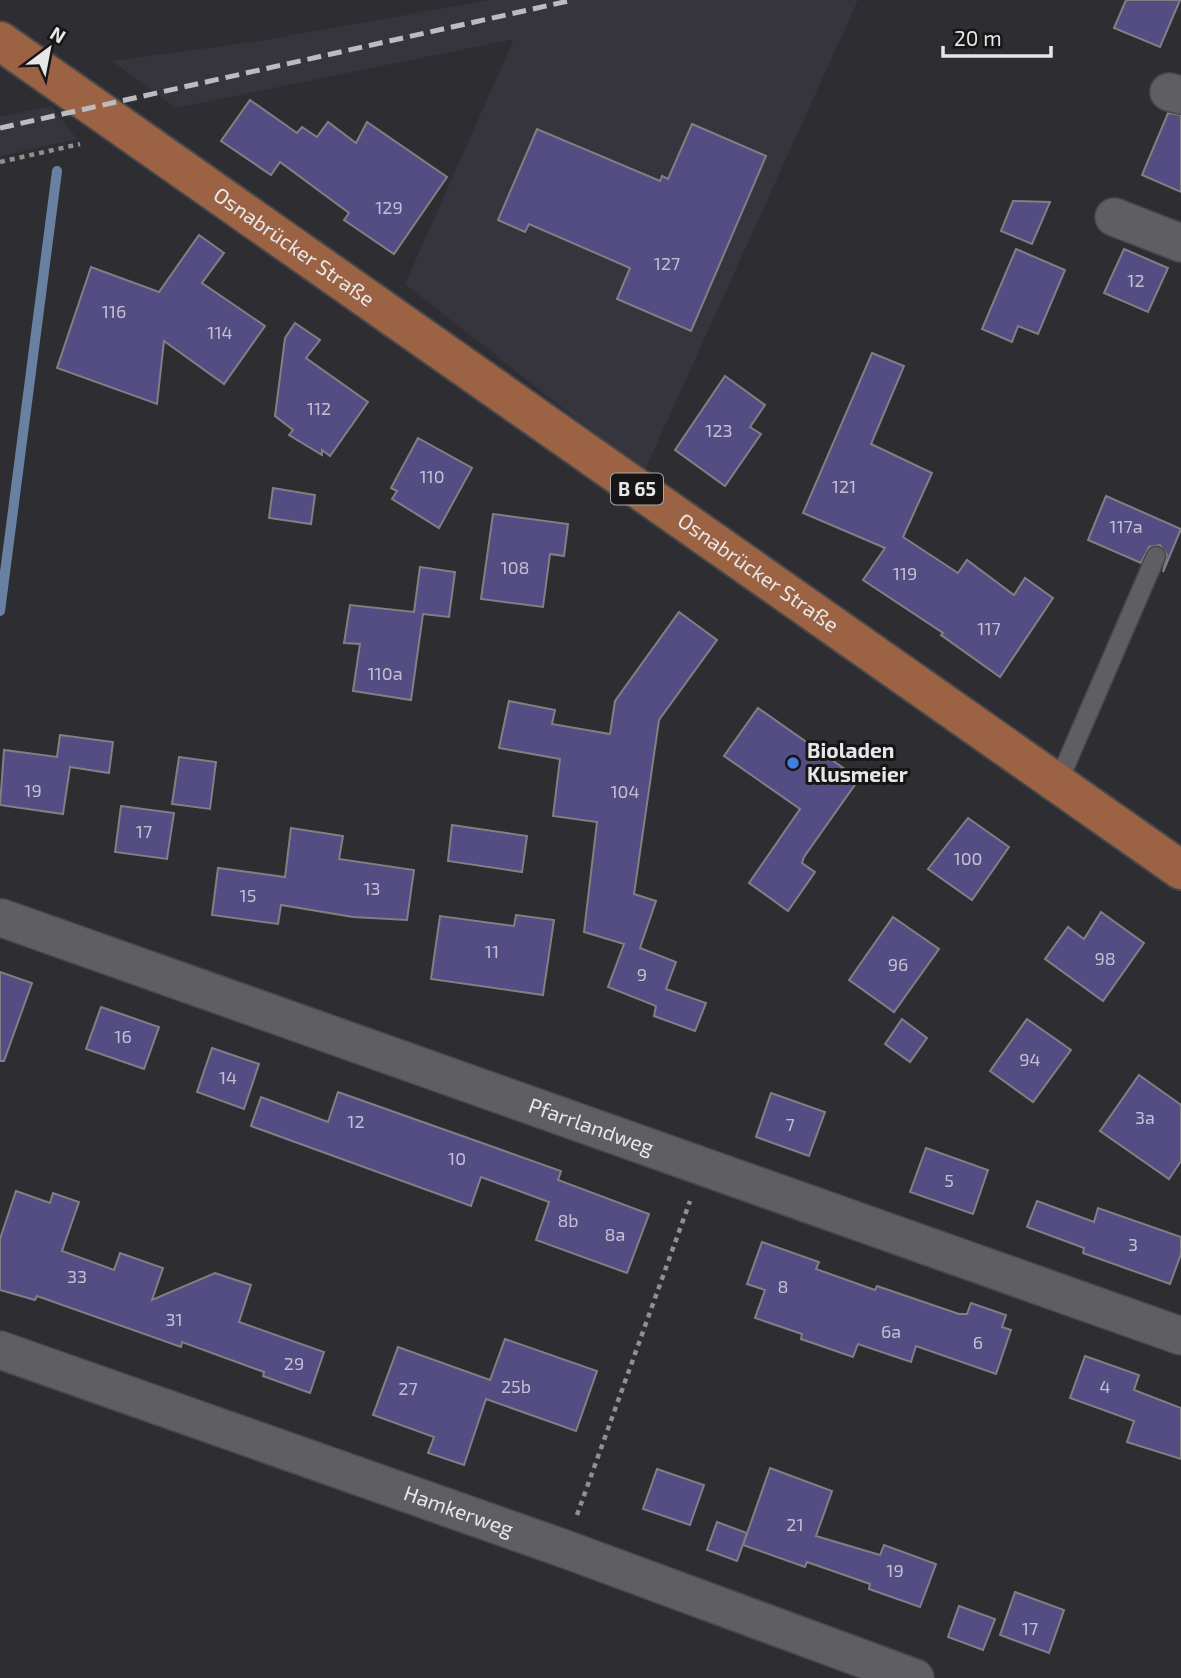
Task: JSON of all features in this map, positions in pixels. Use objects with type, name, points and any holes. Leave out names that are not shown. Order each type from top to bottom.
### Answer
[{"type":"main road","name":"Osnabrücker Straße","points":[[0,41],[1056,785],[1181,870]]},
{"type":"street","points":[[1114,216],[1181,243]]},
{"type":"street","name":"Pfarrlandweg","points":[[2,918],[1181,1336]]},
{"type":"street","name":"Hamkerweg","points":[[0,1350],[565,1549],[915,1678]]},
{"type":"lane","points":[[1056,785],[1156,556]]},
{"type":"path","points":[[0,162],[132,133]]},
{"type":"path","points":[[565,1549],[702,1167]]},
{"type":"shaded area","points":[[491,0],[858,0],[644,472],[405,284],[514,39],[176,108],[112,61],[259,41]]},
{"type":"shaded area","points":[[51,106],[77,139],[0,156],[0,117]]},
{"type":"building","points":[[1126,0],[1180,0],[1160,47],[1114,28]]},
{"type":"building","points":[[250,100],[297,133],[302,127],[317,137],[328,122],[356,143],[367,122],[447,177],[394,254],[344,220],[349,213],[280,162],[271,175],[221,141]]},
{"type":"building","points":[[1168,113],[1181,115],[1181,192],[1142,175]]},
{"type":"building","points":[[692,124],[766,156],[691,331],[617,299],[630,268],[529,224],[525,232],[498,220],[537,129],[660,181],[662,176],[668,179]]},
{"type":"building","points":[[1013,201],[1050,202],[1032,244],[1001,231]]},
{"type":"building","points":[[199,235],[224,253],[202,283],[265,326],[224,384],[164,341],[157,404],[57,368],[91,267],[159,292]]},
{"type":"building","points":[[1016,249],[1065,270],[1038,334],[1018,326],[1012,342],[982,329]]},
{"type":"building","points":[[1124,249],[1168,268],[1148,312],[1104,293]]},
{"type":"building","points":[[295,323],[320,340],[306,358],[368,402],[330,456],[322,450],[322,455],[289,435],[293,430],[275,416],[285,338]]},
{"type":"building","points":[[872,353],[904,366],[871,444],[932,473],[903,537],[958,573],[967,560],[1014,595],[1025,578],[1053,598],[1000,677],[941,635],[943,633],[863,580],[885,548],[803,513]]},
{"type":"building","points":[[725,376],[765,405],[750,427],[761,434],[725,486],[675,450]]},
{"type":"building","points":[[418,438],[472,468],[439,528],[392,499],[397,491],[391,488]]},
{"type":"building","points":[[273,488],[315,495],[311,524],[269,518]]},
{"type":"building","points":[[1106,496],[1181,529],[1163,572],[1167,555],[1160,545],[1149,547],[1141,563],[1088,540]]},
{"type":"building","points":[[493,514],[568,524],[564,556],[550,554],[543,607],[481,599]]},
{"type":"building","points":[[420,567],[455,572],[449,617],[423,614],[411,700],[353,691],[360,644],[344,643],[350,605],[414,612]]},
{"type":"building","points":[[679,612],[717,640],[659,720],[634,894],[656,901],[640,948],[676,962],[666,989],[706,1003],[695,1031],[654,1016],[656,1006],[608,987],[624,944],[584,932],[597,822],[553,816],[560,759],[499,748],[509,701],[555,710],[552,724],[610,734],[615,701]]},
{"type":"building","points":[[758,708],[859,779],[804,857],[802,863],[815,872],[788,911],[749,883],[800,809],[724,756]]},
{"type":"building","points":[[60,735],[113,742],[109,773],[70,767],[63,814],[0,805],[4,750],[57,757]]},
{"type":"building","points":[[179,757],[216,762],[210,809],[172,804]]},
{"type":"building","points":[[121,806],[174,813],[167,859],[115,852]]},
{"type":"building","points":[[968,818],[1009,847],[972,900],[928,869]]},
{"type":"building","points":[[452,825],[527,836],[522,872],[448,861]]},
{"type":"building","points":[[291,828],[343,836],[339,859],[414,870],[407,920],[353,917],[281,905],[278,924],[212,915],[218,868],[285,877]]},
{"type":"building","points":[[1101,912],[1144,943],[1103,1001],[1045,959],[1068,927],[1084,939]]},
{"type":"building","points":[[516,915],[554,920],[543,995],[431,979],[440,916],[514,926]]},
{"type":"building","points":[[893,917],[939,949],[894,1012],[849,980]]},
{"type":"building","points":[[0,972],[32,983],[4,1061],[0,1061]]},
{"type":"building","points":[[101,1007],[159,1027],[144,1069],[86,1049]]},
{"type":"building","points":[[902,1019],[927,1038],[910,1062],[885,1044]]},
{"type":"building","points":[[1027,1019],[1071,1050],[1033,1102],[990,1071]]},
{"type":"building","points":[[212,1048],[259,1064],[244,1109],[197,1092]]},
{"type":"building","points":[[1139,1075],[1181,1105],[1181,1161],[1169,1179],[1100,1131]]},
{"type":"building","points":[[338,1092],[561,1171],[558,1180],[649,1214],[627,1273],[536,1240],[549,1202],[481,1177],[471,1206],[251,1126],[261,1097],[328,1122]]},
{"type":"building","points":[[771,1093],[825,1112],[809,1156],[756,1137]]},
{"type":"building","points":[[926,1148],[988,1170],[973,1214],[910,1192]]},
{"type":"building","points":[[16,1191],[50,1203],[53,1193],[79,1202],[62,1251],[114,1270],[120,1253],[163,1268],[152,1300],[215,1273],[251,1285],[239,1322],[324,1352],[310,1393],[263,1376],[264,1372],[182,1342],[181,1347],[37,1296],[35,1300],[0,1290],[0,1239]]},
{"type":"building","points":[[1037,1201],[1094,1222],[1098,1208],[1181,1237],[1181,1254],[1170,1284],[1083,1253],[1084,1248],[1027,1227]]},
{"type":"building","points":[[762,1242],[819,1262],[816,1269],[875,1290],[877,1286],[959,1314],[967,1314],[971,1303],[1006,1315],[1002,1327],[1011,1330],[996,1374],[916,1346],[911,1362],[858,1344],[853,1357],[801,1339],[802,1334],[755,1318],[765,1290],[747,1284]]},
{"type":"building","points":[[505,1339],[597,1371],[576,1431],[486,1399],[464,1465],[428,1453],[434,1437],[373,1415],[398,1347],[490,1380]]},
{"type":"building","points":[[1085,1356],[1139,1375],[1134,1390],[1181,1408],[1181,1459],[1127,1442],[1134,1421],[1070,1398]]},
{"type":"building","points":[[770,1468],[832,1491],[816,1536],[880,1555],[884,1545],[936,1564],[920,1607],[869,1589],[870,1584],[807,1562],[805,1567],[743,1545]]},
{"type":"building","points":[[657,1469],[704,1485],[690,1525],[643,1509]]},
{"type":"building","points":[[717,1522],[747,1533],[737,1561],[707,1550]]},
{"type":"building","points":[[1015,1592],[1064,1610],[1049,1653],[1000,1635]]},
{"type":"building","points":[[959,1606],[995,1619],[983,1650],[948,1637]]},
{"type":"waterway","points":[[0,611],[57,171]]},
{"type":"railway","points":[[0,128],[573,0]]},
{"type":"place","name":"Bioladen Klusmeier","points":[[793,763]]}]
